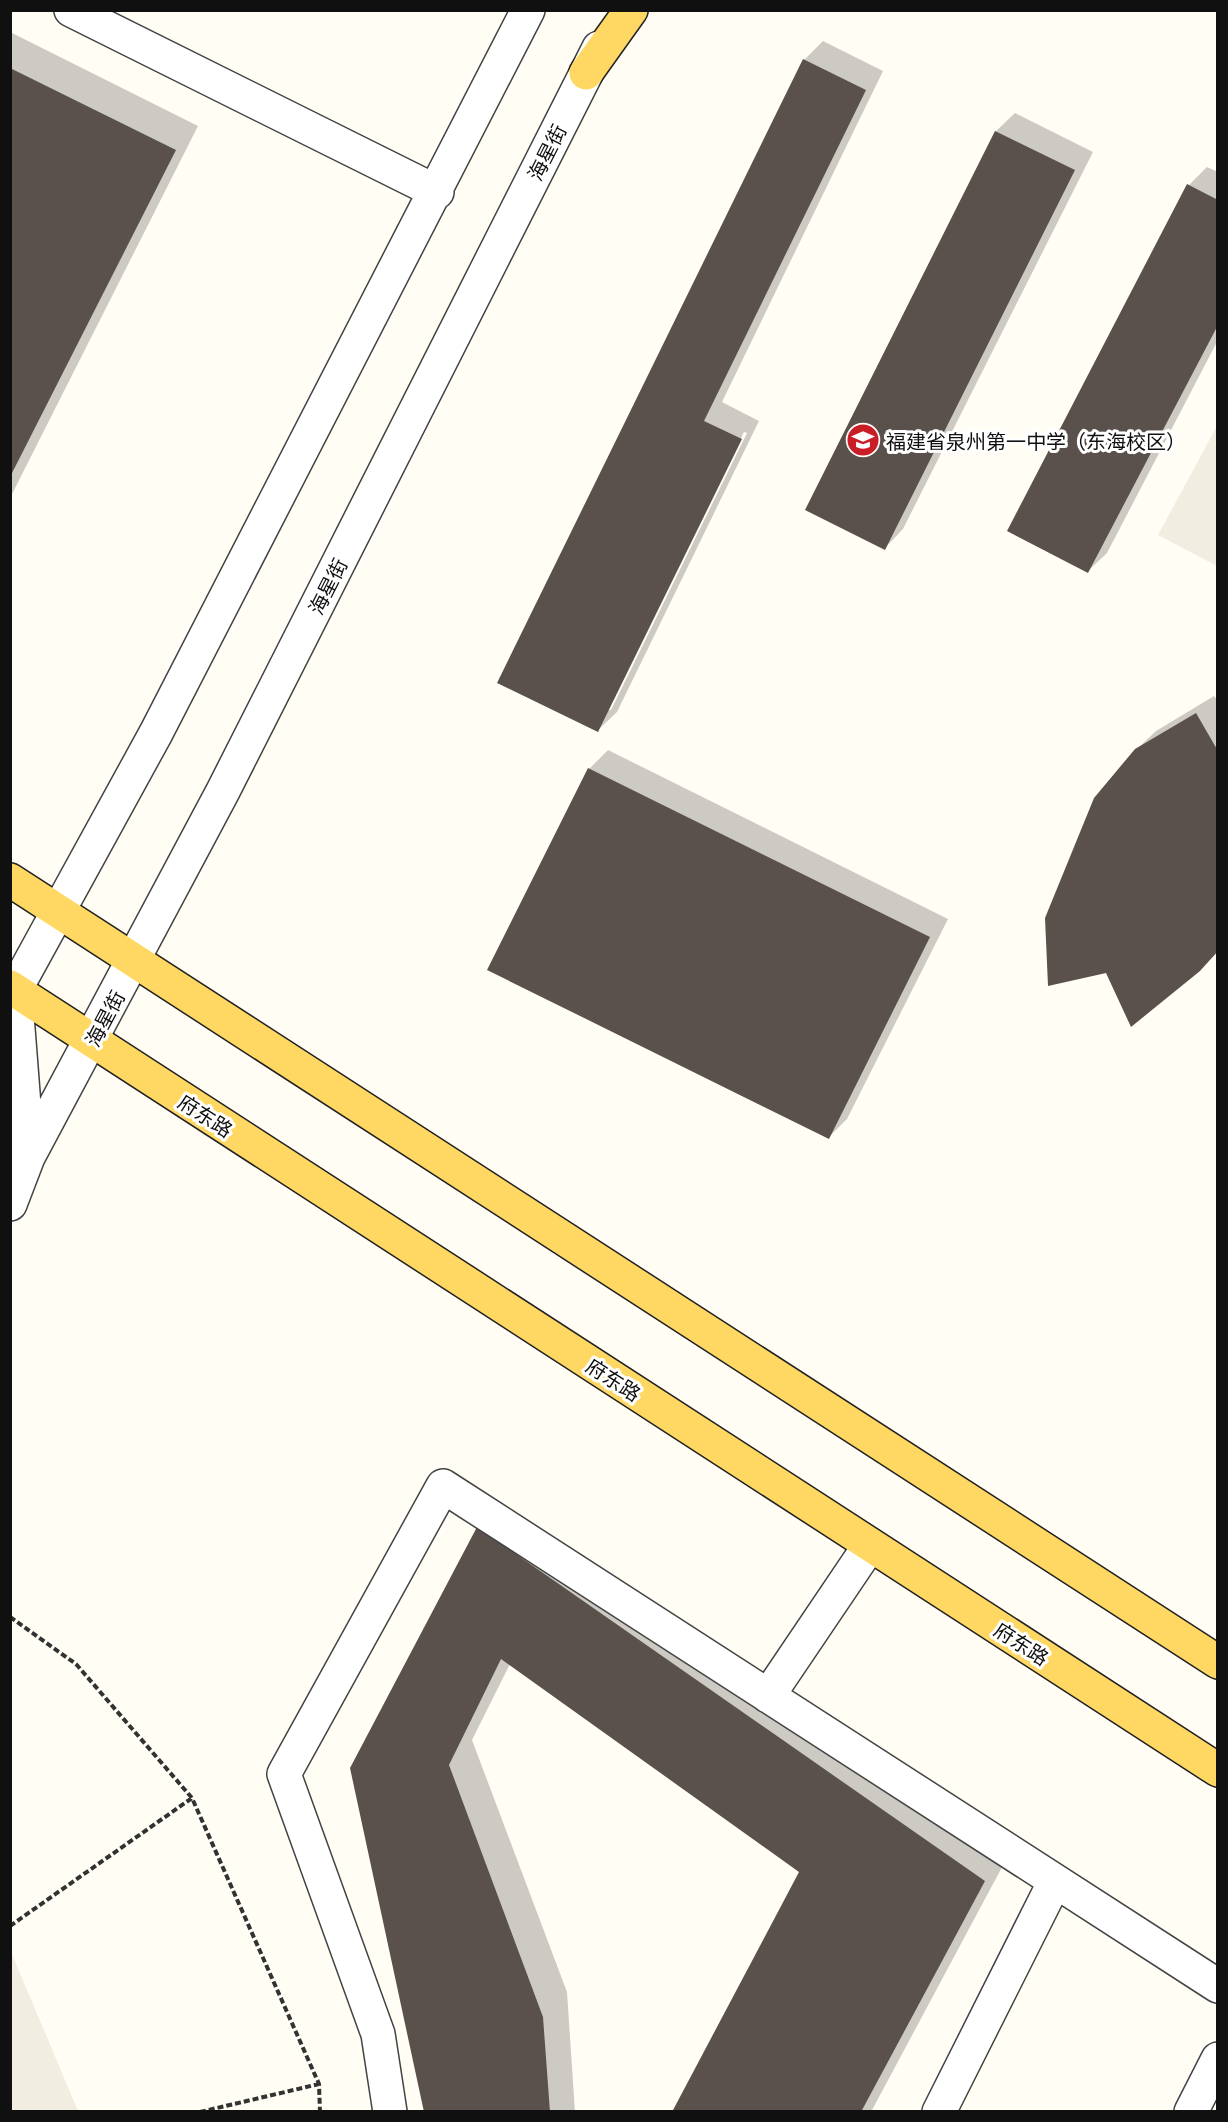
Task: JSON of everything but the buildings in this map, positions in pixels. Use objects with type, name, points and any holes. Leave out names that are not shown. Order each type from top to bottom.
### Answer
[{"type":"main road","points":[[586,73],[631,10]]},
{"type":"main road","points":[[10,880],[1218,1662]]},
{"type":"main road","name":"府东路","points":[[13,989],[1218,1770]]},
{"type":"street","points":[[71,10],[437,192]]},
{"type":"street","points":[[13,989],[156,733],[437,192],[528,10]]},
{"type":"street","name":"海星街","points":[[10,1204],[28,1157],[92,1041],[223,791],[618,10]]},
{"type":"street","name":"海星街","points":[[13,989],[28,1157]]},
{"type":"street","points":[[390,2112],[378,2034],[284,1774],[443,1486],[1218,1986]]},
{"type":"street","points":[[768,1696],[870,1545]]},
{"type":"street","points":[[939,2112],[1055,1881]]},
{"type":"street","points":[[1191,2112],[1218,2059]]},
{"type":"path","points":[[10,1617],[76,1664],[192,1798],[319,2084],[320,2112]]},
{"type":"path","points":[[10,1926],[192,1798]]},
{"type":"path","points":[[200,2112],[319,2084]]},
{"type":"shaded area","points":[[1217,426],[1218,566],[1158,535]]},
{"type":"shaded area","points":[[11,1952],[78,2111],[11,2111]]},
{"type":"place","name":"福建省泉州第一中学（东海校区）","points":[[863,440]]}]
